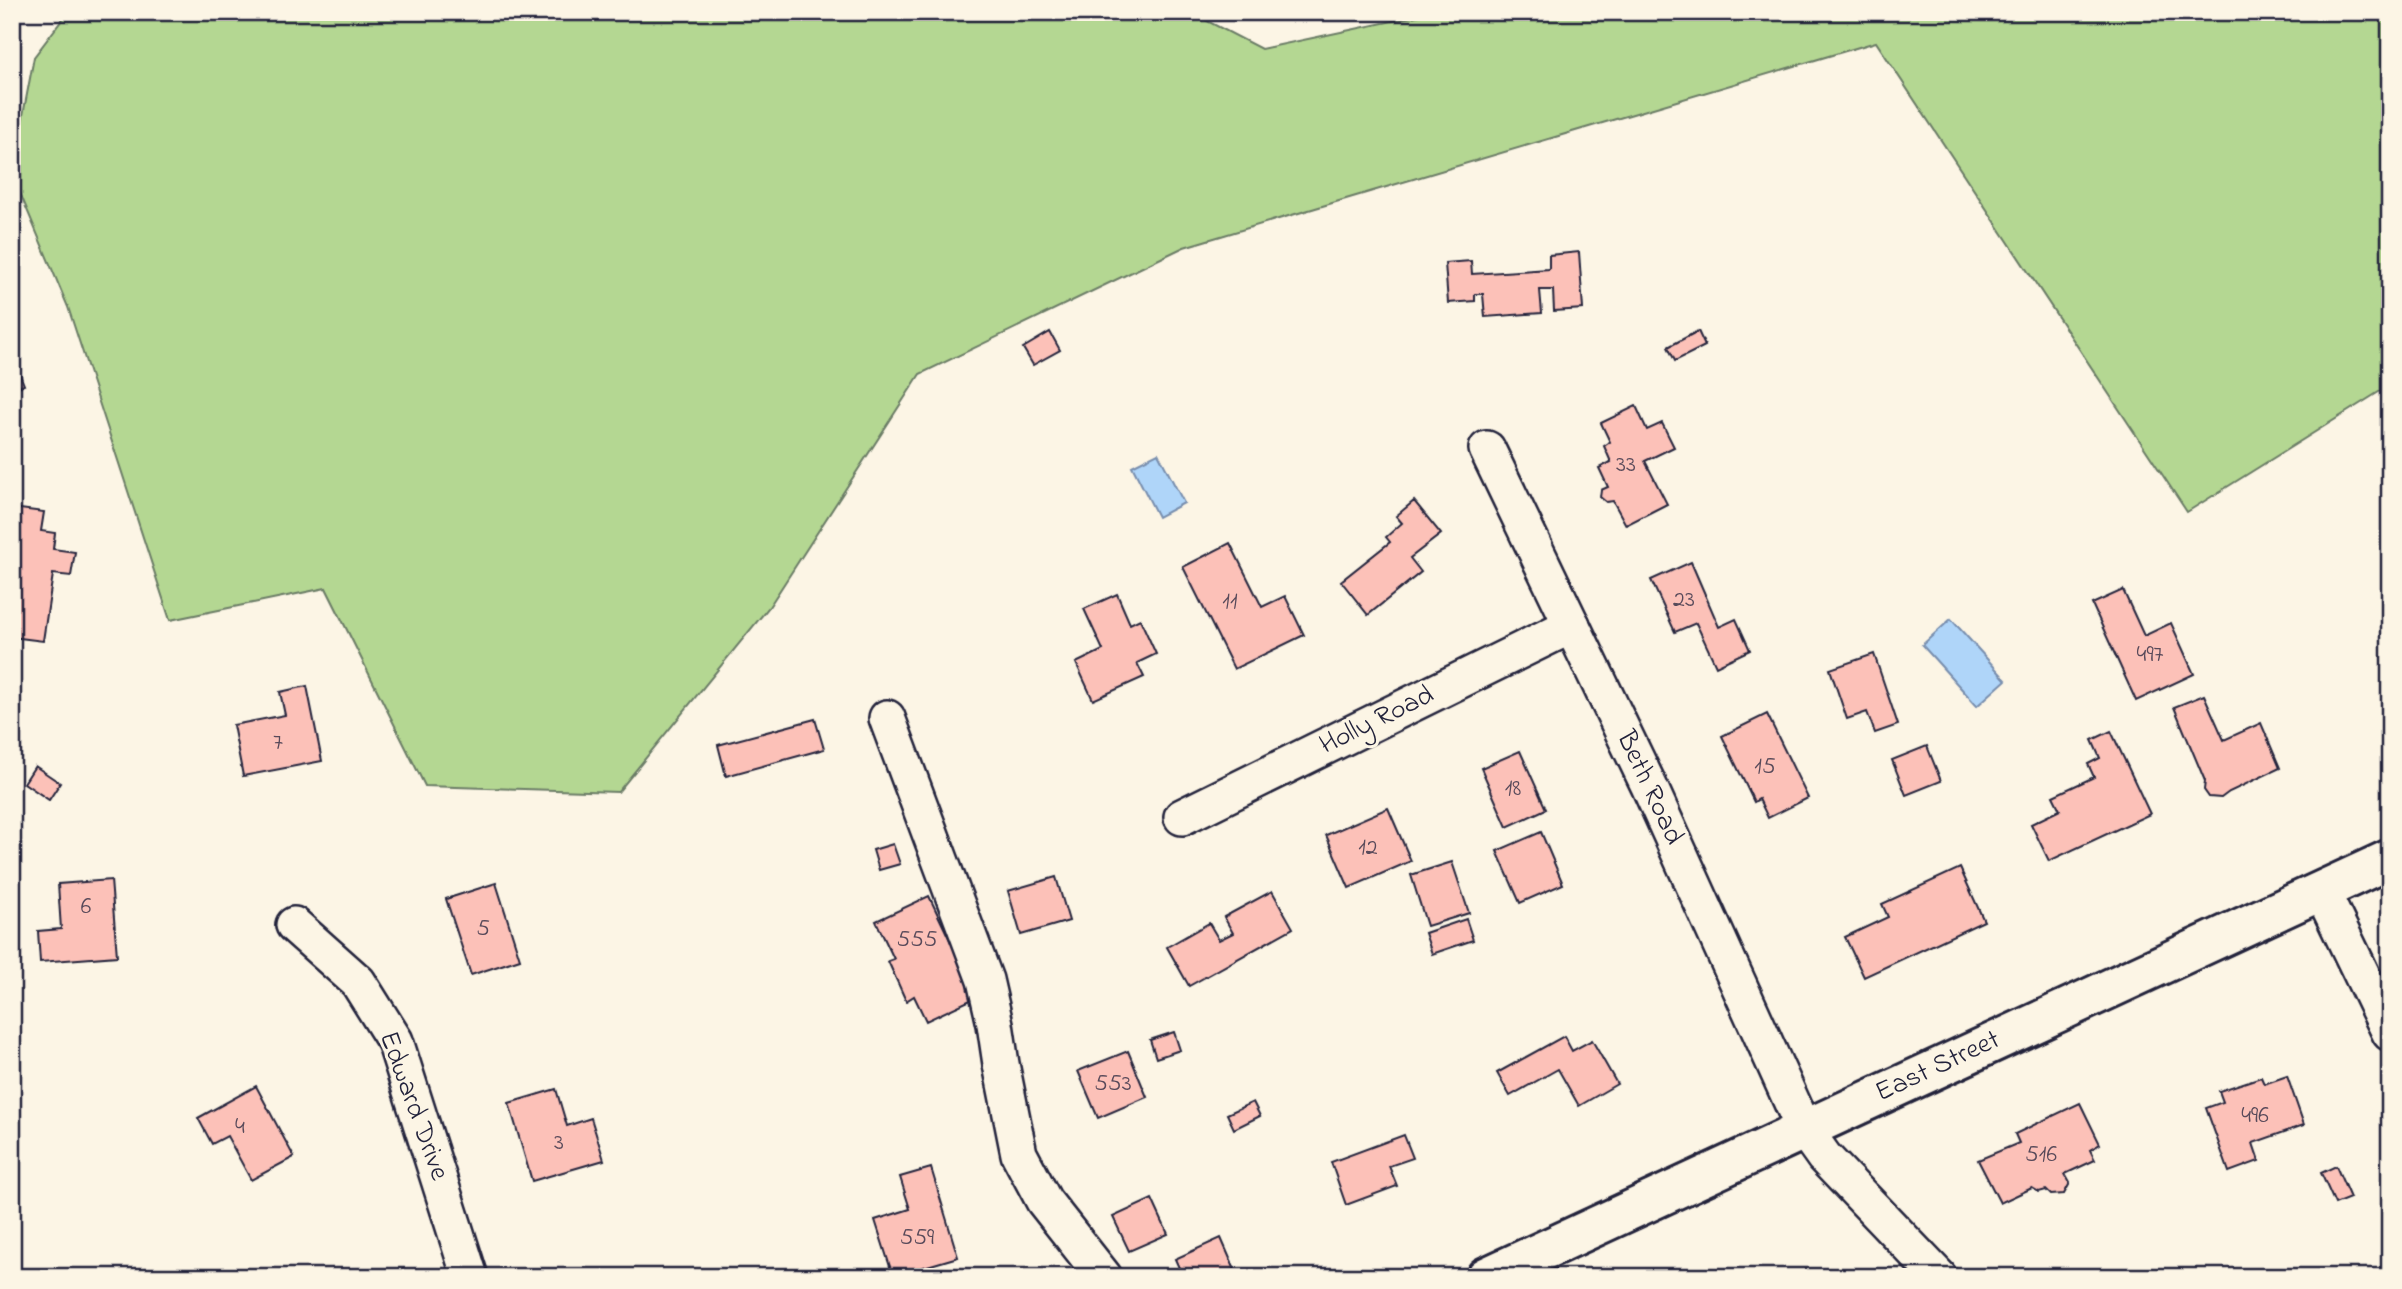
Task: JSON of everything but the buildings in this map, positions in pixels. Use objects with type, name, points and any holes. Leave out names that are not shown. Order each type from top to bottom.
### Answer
[{"type":"street","name":"Beth Road","points":[[1488,449],[1649,786],[1804,1129],[1824,1157],[1939,1277]]},
{"type":"street","name":"Holly Road","points":[[1182,817],[1572,625]]},
{"type":"street","points":[[887,718],[985,980],[1019,1154],[1044,1201],[1104,1277]]},
{"type":"street","name":"East Street","points":[[1486,1277],[2390,859]]},
{"type":"street","points":[[2321,890],[2390,1032]]},
{"type":"street","name":"Edward Drive","points":[[294,925],[358,982],[395,1041],[470,1277]]},
{"type":"green space","points":[[68,12],[1190,12],[1261,49],[1435,12],[2390,12],[2390,385],[2187,512],[1876,42],[1184,247],[920,374],[769,607],[618,792],[425,786],[326,588],[170,620],[68,307],[12,174],[34,57]]},
{"type":"water","points":[[1158,453],[1184,503],[1158,517],[1132,466]]},
{"type":"water","points":[[1951,619],[2006,680],[1977,706],[1922,645]]}]
